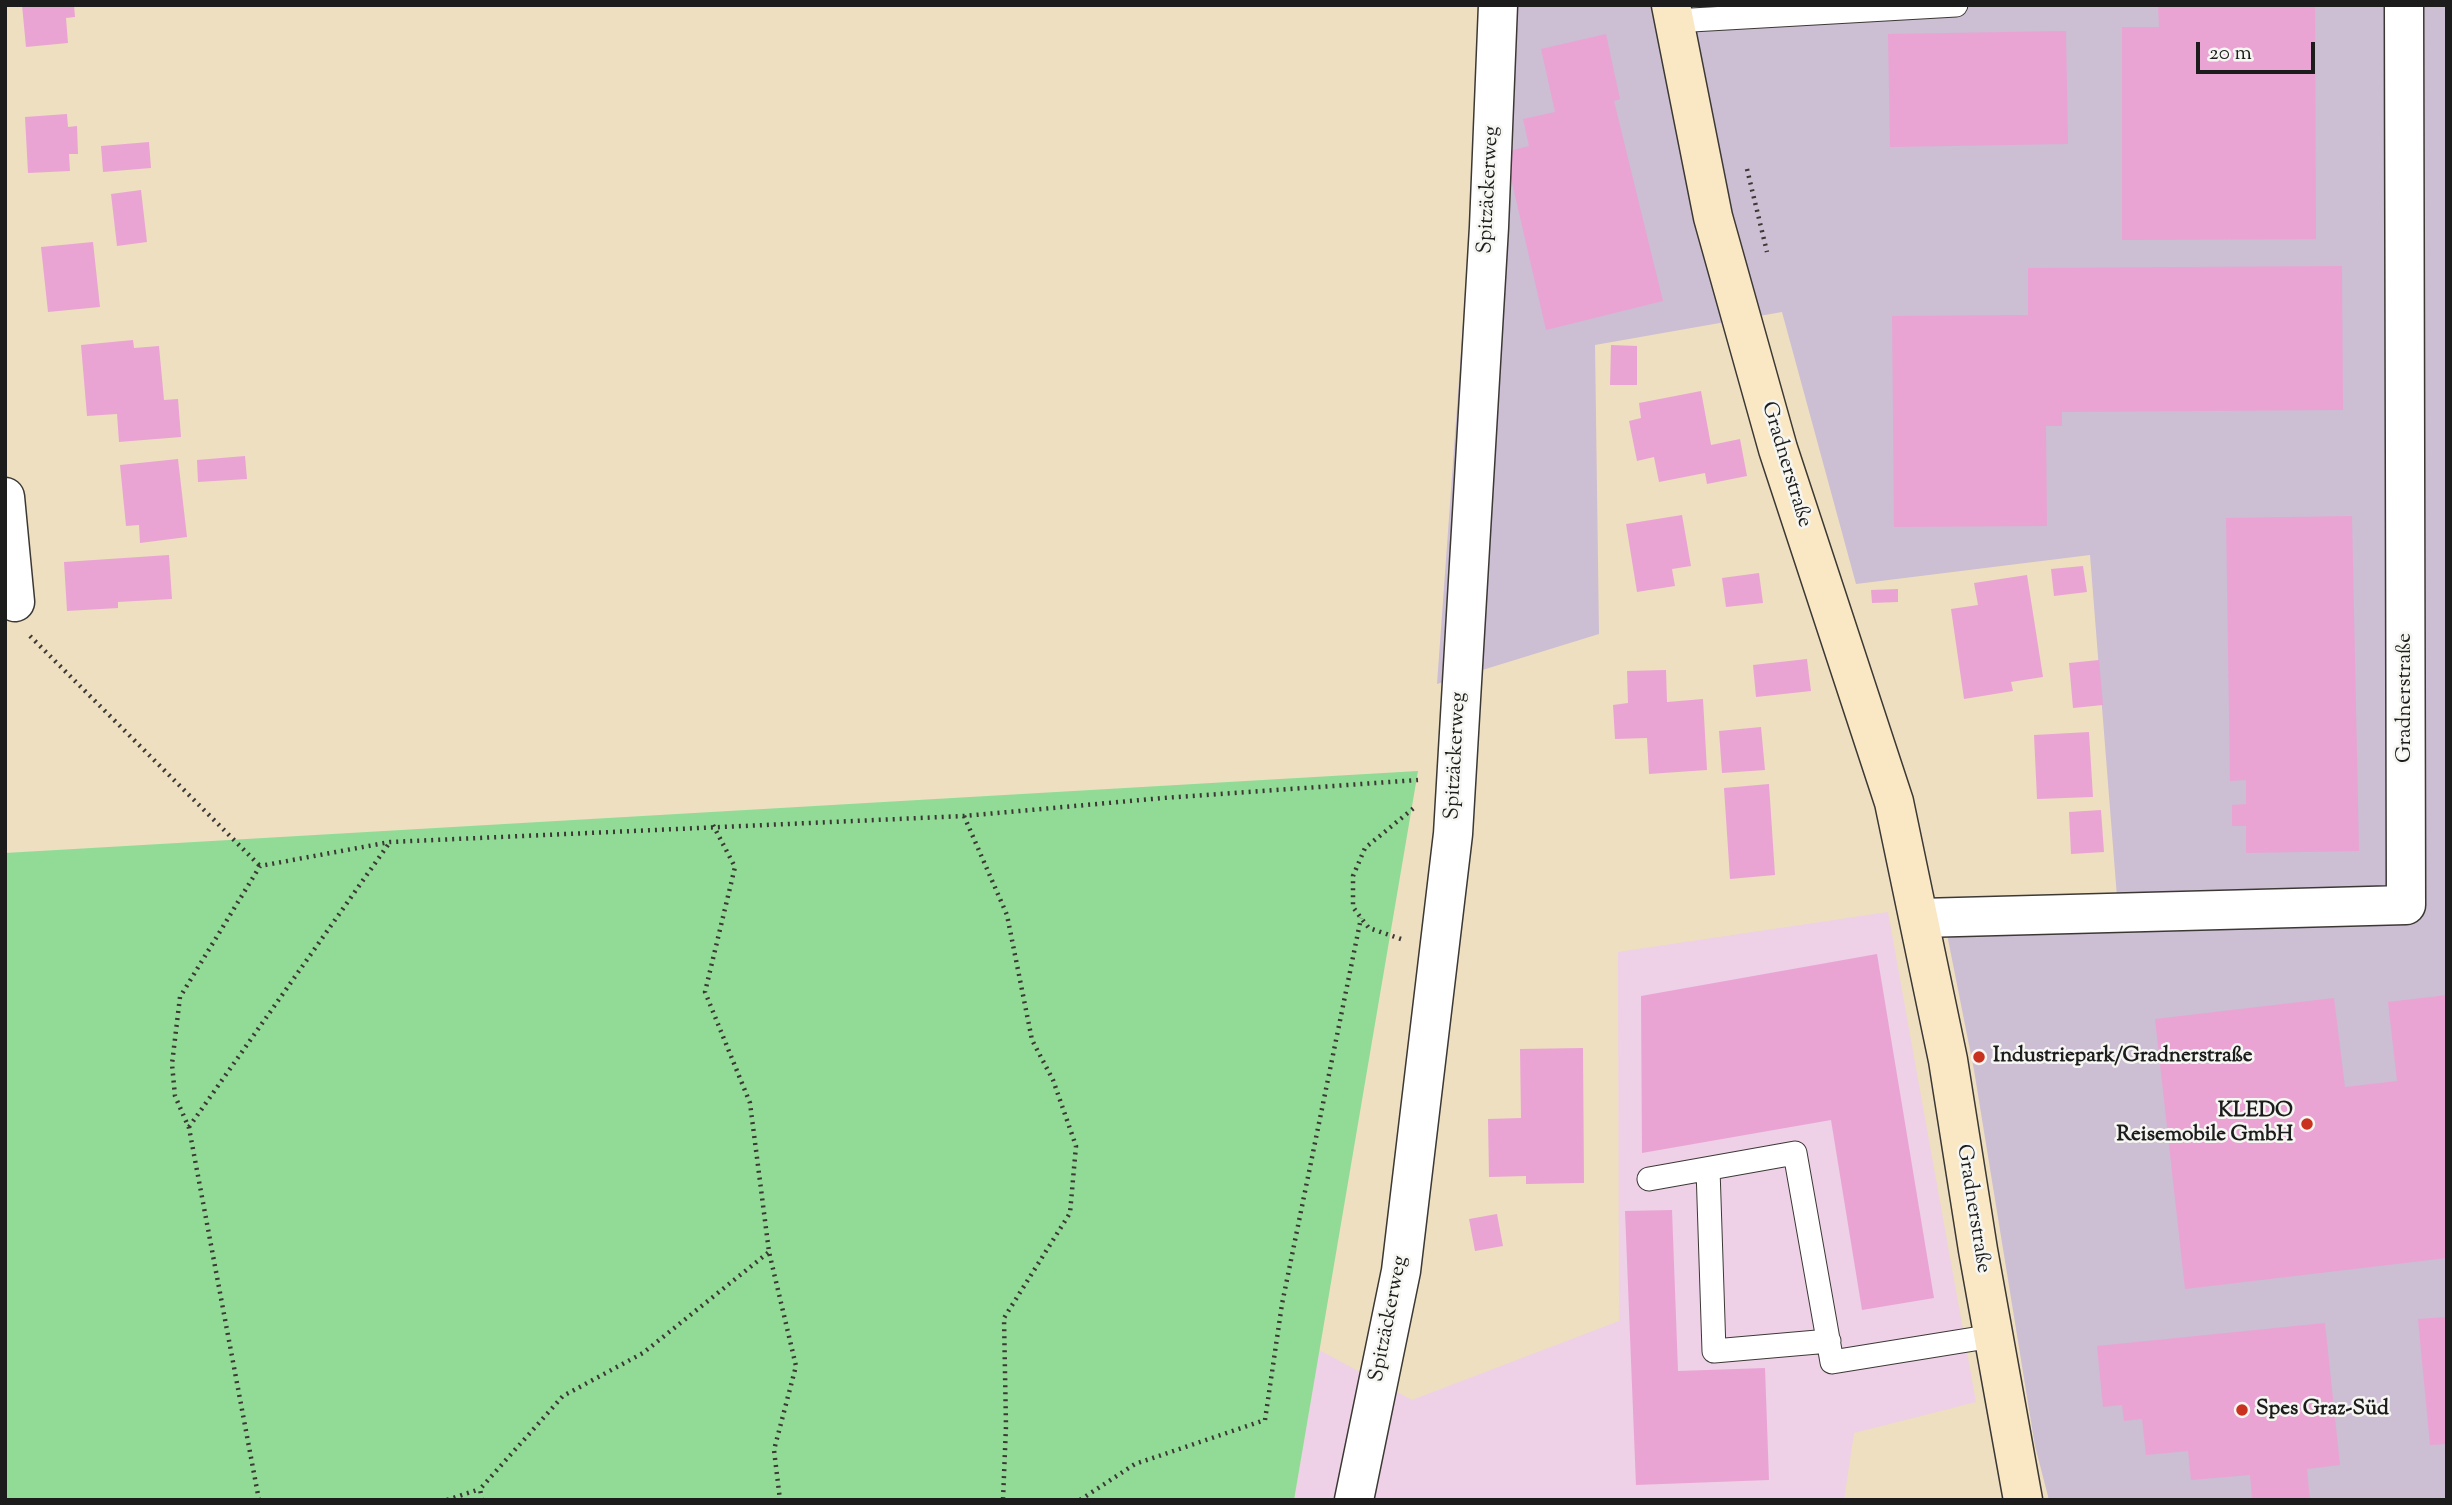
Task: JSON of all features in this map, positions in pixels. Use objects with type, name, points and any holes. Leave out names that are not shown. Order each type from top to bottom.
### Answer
[{"type":"main road","name":"Gradnerstraße","points":[[1673,13],[1713,217],[1778,449],[1894,802],[1948,1060],[2023,1500]]},
{"type":"street","name":"Spitzäckerweg","points":[[1354,1500],[1401,1271],[1440,943],[1456,778],[1489,227],[1498,5]]},
{"type":"street","name":"Gradnerstraße","points":[[1920,918],[2406,905],[2404,5]]},
{"type":"street","points":[[5,497],[15,602]]},
{"type":"lane","points":[[1673,13],[1956,5]]},
{"type":"lane","points":[[1649,1179],[1795,1153],[1832,1362],[1993,1336]]},
{"type":"lane","points":[[1708,1169],[1714,1351],[1829,1341]]},
{"type":"path","points":[[1745,160],[1770,261]]},
{"type":"path","points":[[15,602],[23,629],[260,866]]},
{"type":"path","points":[[259,1500],[189,1128],[175,1096],[172,1065],[180,996],[260,866],[390,842],[713,825],[964,816],[1163,797],[1456,778]]},
{"type":"path","points":[[1440,943],[1402,939],[1369,928],[1353,907],[1353,876],[1365,848],[1391,825],[1456,778]]},
{"type":"path","points":[[964,816],[1007,915],[1032,1040],[1053,1080],[1076,1146],[1070,1213],[1004,1318],[1006,1426],[1003,1500]]},
{"type":"path","points":[[713,825],[735,867],[705,992],[750,1103],[769,1252],[796,1366],[774,1450],[780,1500]]},
{"type":"path","points":[[189,1128],[390,842]]},
{"type":"path","points":[[1080,1500],[1135,1464],[1265,1420],[1282,1304],[1361,918]]},
{"type":"path","points":[[447,1500],[480,1489],[563,1396],[643,1353],[769,1252]]},
{"type":"path","points":[[480,1489],[482,1500]]},
{"type":"shaded area","points":[[1486,5],[2447,5],[2447,1500],[2049,1500],[2035,1446],[1974,1070],[1942,909],[2117,897],[2090,555],[1856,584],[1782,312],[1595,345],[1599,634],[1437,684]]},
{"type":"shaded area","points":[[1888,912],[1976,1402],[1854,1433],[1844,1500],[1294,1500],[1319,1350],[1412,1400],[1619,1321],[1618,952]]},
{"type":"green space","points":[[1418,771],[1294,1500],[5,1500],[5,853]]},
{"type":"building","points":[[22,5],[74,5],[75,17],[66,18],[68,43],[26,47]]},
{"type":"building","points":[[2158,5],[2315,5],[2316,239],[2122,240],[2122,27],[2159,27]]},
{"type":"building","points":[[2066,31],[2068,144],[1890,147],[1888,34]]},
{"type":"building","points":[[1606,34],[1620,99],[1614,101],[1663,301],[1546,330],[1505,152],[1529,146],[1523,119],[1555,112],[1541,49]]},
{"type":"building","points":[[67,114],[68,127],[77,126],[78,154],[69,154],[70,171],[28,173],[25,117]]},
{"type":"building","points":[[149,142],[151,168],[103,172],[101,146]]},
{"type":"building","points":[[141,190],[147,242],[117,246],[111,194]]},
{"type":"building","points":[[93,242],[100,307],[48,312],[41,247]]},
{"type":"building","points":[[2342,266],[2343,410],[2062,412],[2062,426],[2046,426],[2047,526],[1894,527],[1892,316],[2028,315],[2028,268]]},
{"type":"building","points":[[133,340],[134,348],[159,346],[164,400],[178,399],[181,437],[119,442],[117,414],[87,416],[81,345]]},
{"type":"building","points":[[1611,345],[1637,346],[1637,385],[1610,385]]},
{"type":"building","points":[[1701,391],[1711,445],[1740,439],[1747,476],[1707,484],[1705,473],[1659,482],[1654,457],[1637,461],[1629,421],[1641,418],[1639,403]]},
{"type":"building","points":[[245,456],[247,479],[198,482],[197,460]]},
{"type":"building","points":[[178,459],[187,537],[140,543],[139,525],[126,526],[120,465]]},
{"type":"building","points":[[1682,515],[1691,566],[1672,569],[1675,586],[1637,592],[1626,524]]},
{"type":"building","points":[[2352,516],[2359,851],[2246,853],[2246,826],[2232,826],[2232,805],[2246,804],[2246,780],[2230,781],[2226,518]]},
{"type":"building","points":[[169,555],[172,599],[118,602],[118,608],[67,611],[64,562]]},
{"type":"building","points":[[2083,566],[2087,592],[2054,596],[2051,569]]},
{"type":"building","points":[[1759,573],[1763,603],[1726,607],[1722,578]]},
{"type":"building","points":[[2027,575],[2043,677],[2011,682],[2013,691],[1964,699],[1951,609],[1978,605],[1974,583]]},
{"type":"building","points":[[1898,589],[1898,602],[1872,603],[1871,590]]},
{"type":"building","points":[[1807,659],[1811,691],[1756,697],[1753,665]]},
{"type":"building","points":[[2099,660],[2103,705],[2073,708],[2069,663]]},
{"type":"building","points":[[1666,670],[1667,702],[1703,699],[1707,770],[1649,774],[1647,738],[1615,739],[1613,705],[1628,703],[1627,671]]},
{"type":"building","points":[[1761,727],[1765,770],[1722,773],[1719,731]]},
{"type":"building","points":[[2089,732],[2093,797],[2037,799],[2034,735]]},
{"type":"building","points":[[1769,784],[1775,875],[1730,879],[1724,788]]},
{"type":"building","points":[[2101,810],[2104,852],[2071,854],[2069,812]]},
{"type":"building","points":[[1877,954],[1934,1298],[1862,1310],[1831,1120],[1642,1153],[1641,996]]},
{"type":"building","name":"KLEDO Reisemobile GmbH","points":[[2447,995],[2447,1258],[2185,1289],[2155,1019],[2334,998],[2345,1087],[2397,1081],[2388,1002]]},
{"type":"building","points":[[1583,1048],[1584,1183],[1526,1184],[1526,1176],[1489,1177],[1488,1119],[1521,1118],[1520,1049]]},
{"type":"building","points":[[1672,1210],[1678,1371],[1765,1368],[1769,1480],[1636,1485],[1625,1211]]},
{"type":"building","points":[[1497,1214],[1503,1246],[1475,1251],[1469,1219]]},
{"type":"building","points":[[2447,1317],[2447,1444],[2430,1445],[2418,1319]]},
{"type":"building","points":[[2325,1323],[2340,1465],[2307,1469],[2310,1500],[2252,1499],[2250,1475],[2191,1480],[2188,1451],[2146,1455],[2142,1419],[2124,1421],[2122,1405],[2103,1407],[2097,1346]]},
{"type":"place","name":"Industriepark/Gradnerstraße","points":[[1979,1057]]},
{"type":"place","name":"KLEDO Reisemobile GmbH","points":[[2307,1124]]},
{"type":"place","name":"Spes Graz-Süd","points":[[2242,1410]]}]
